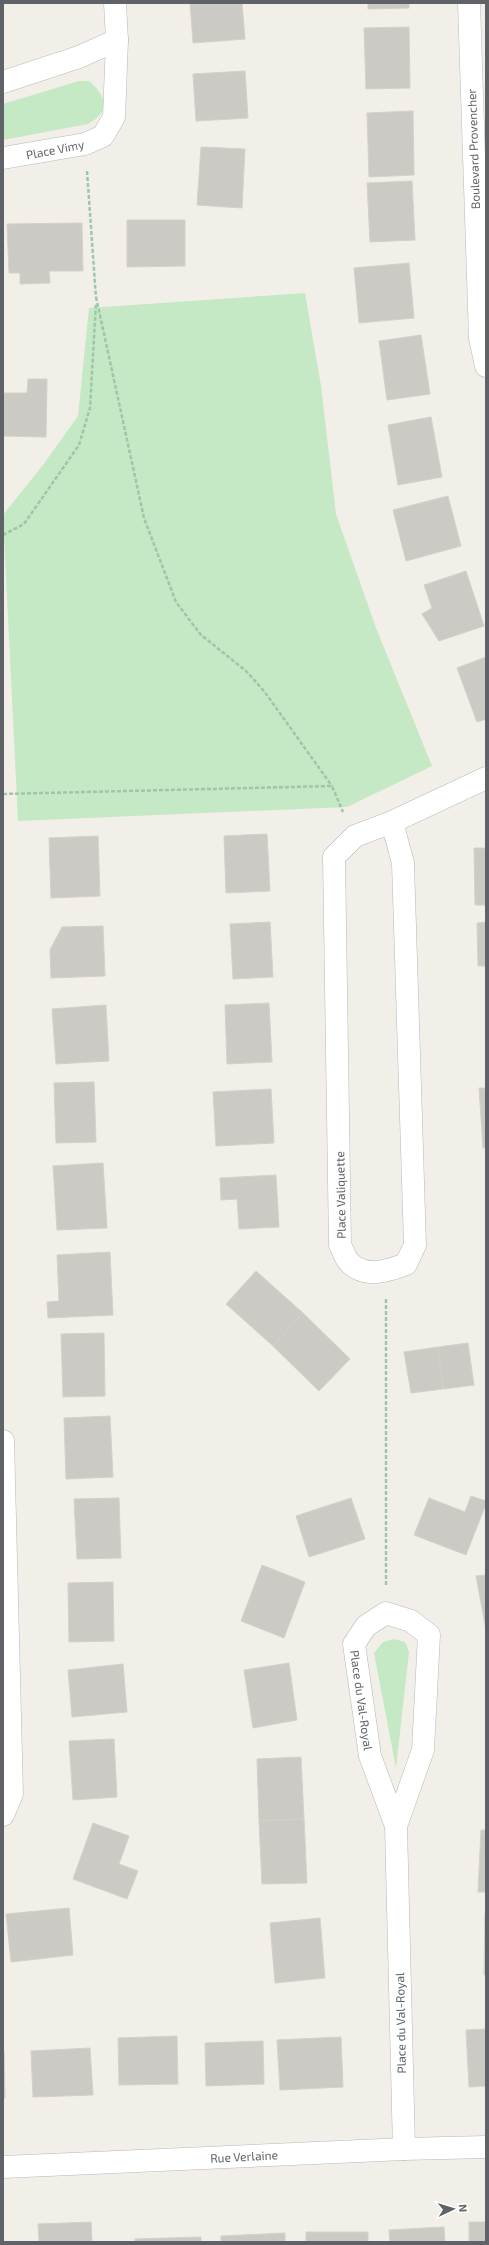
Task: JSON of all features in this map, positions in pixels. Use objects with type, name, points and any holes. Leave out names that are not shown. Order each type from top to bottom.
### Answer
[{"type":"street","name":"Place Vimy","points":[[3,158],[85,144],[104,136],[114,117],[117,40],[115,3]]},
{"type":"street","name":"Boulevard Provencher","points":[[469,3],[480,338],[486,366]]},
{"type":"street","points":[[3,82],[79,57],[117,40]]},
{"type":"street","name":"Place Valiquette","points":[[392,822],[403,863],[414,1245],[406,1264],[386,1272],[365,1271],[349,1262],[340,1245],[334,857],[355,836],[392,822],[486,778]]},
{"type":"street","points":[[3,1441],[12,1794],[3,1815]]},
{"type":"street","name":"Place du Val-Royal","points":[[396,1826],[423,1750],[429,1635],[410,1621],[386,1613],[366,1626],[354,1644],[370,1756],[396,1826],[404,2148]]},
{"type":"street","name":"Rue Verlaine","points":[[3,2167],[404,2148],[486,2147]]},
{"type":"path","points":[[3,535],[24,524],[79,445],[90,408],[96,297],[85,144]]},
{"type":"path","points":[[96,297],[144,518],[176,602],[201,635],[246,671],[264,691],[332,786],[355,836]]},
{"type":"path","points":[[3,794],[332,786]]},
{"type":"path","points":[[386,1272],[386,1613]]},
{"type":"green space","points":[[79,81],[89,81],[103,98],[103,109],[95,119],[88,124],[3,140],[3,104]]},
{"type":"green space","points":[[305,293],[321,386],[336,514],[376,628],[432,766],[347,807],[18,821],[3,515],[43,465],[78,416],[89,308]]},
{"type":"green space","points":[[394,1639],[405,1642],[409,1652],[396,1768],[374,1653],[383,1642]]},
{"type":"building","points":[[190,3],[242,3],[245,39],[193,43]]},
{"type":"building","points":[[368,3],[409,3],[409,8],[368,9]]},
{"type":"building","points":[[409,27],[410,88],[366,89],[364,28]]},
{"type":"building","points":[[245,71],[248,118],[196,121],[193,74]]},
{"type":"building","points":[[413,111],[414,175],[369,177],[367,113]]},
{"type":"building","points":[[201,147],[245,149],[242,208],[197,205]]},
{"type":"building","points":[[412,181],[415,240],[370,242],[367,183]]},
{"type":"building","points":[[127,220],[185,220],[185,266],[127,267]]},
{"type":"building","points":[[82,223],[83,271],[49,271],[50,283],[20,284],[20,273],[9,273],[7,224]]},
{"type":"building","points":[[409,263],[414,318],[359,323],[354,268]]},
{"type":"building","points":[[421,335],[430,394],[387,400],[379,341]]},
{"type":"building","points":[[28,379],[47,379],[46,437],[3,436],[3,393],[27,393]]},
{"type":"building","points":[[431,417],[442,477],[398,485],[388,425]]},
{"type":"building","points":[[448,496],[461,546],[406,561],[393,510]]},
{"type":"building","points":[[466,571],[484,626],[439,641],[422,614],[432,608],[424,585]]},
{"type":"building","points":[[486,657],[486,719],[477,722],[457,668]]},
{"type":"building","points":[[267,834],[270,891],[226,893],[224,836]]},
{"type":"building","points":[[98,836],[100,896],[51,898],[49,838]]},
{"type":"building","points":[[474,848],[486,848],[486,905],[475,905]]},
{"type":"building","points":[[270,922],[273,977],[233,979],[230,924]]},
{"type":"building","points":[[486,922],[486,966],[478,966],[477,923]]},
{"type":"building","points":[[103,926],[105,976],[51,978],[50,950],[62,927]]},
{"type":"building","points":[[269,1003],[272,1062],[227,1064],[225,1005]]},
{"type":"building","points":[[106,1005],[109,1061],[56,1064],[52,1009]]},
{"type":"building","points":[[94,1082],[96,1142],[56,1143],[54,1083]]},
{"type":"building","points":[[479,1088],[486,1088],[486,1148],[483,1148]]},
{"type":"building","points":[[271,1089],[274,1143],[216,1146],[213,1092]]},
{"type":"building","points":[[103,1163],[107,1228],[57,1230],[53,1166]]},
{"type":"building","points":[[276,1175],[279,1227],[239,1229],[237,1199],[221,1200],[220,1178]]},
{"type":"building","points":[[110,1252],[113,1315],[48,1318],[47,1302],[59,1301],[57,1255]]},
{"type":"building","points":[[256,1271],[303,1313],[273,1346],[226,1304]]},
{"type":"building","points":[[303,1313],[350,1359],[319,1391],[273,1346]]},
{"type":"building","points":[[104,1333],[105,1396],[63,1397],[61,1334]]},
{"type":"building","points":[[468,1343],[474,1385],[443,1389],[438,1347]]},
{"type":"building","points":[[438,1347],[443,1389],[411,1393],[404,1352]]},
{"type":"building","points":[[110,1416],[113,1477],[66,1479],[64,1418]]},
{"type":"building","points":[[471,1496],[486,1501],[486,1504],[466,1555],[414,1535],[429,1498],[465,1512]]},
{"type":"building","points":[[119,1498],[121,1558],[77,1559],[74,1499]]},
{"type":"building","points":[[351,1498],[365,1539],[309,1557],[296,1516]]},
{"type":"building","points":[[262,1565],[305,1582],[284,1638],[241,1621]]},
{"type":"building","points":[[486,1575],[486,1630],[476,1576]]},
{"type":"building","points":[[113,1582],[114,1641],[69,1642],[68,1583]]},
{"type":"building","points":[[289,1663],[297,1720],[253,1728],[244,1670]]},
{"type":"building","points":[[123,1664],[127,1712],[72,1717],[68,1670]]},
{"type":"building","points":[[114,1739],[117,1797],[73,1800],[69,1741]]},
{"type":"building","points":[[301,1757],[304,1819],[259,1821],[257,1759]]},
{"type":"building","points":[[304,1819],[307,1883],[262,1884],[259,1821]]},
{"type":"building","points":[[93,1823],[129,1836],[119,1864],[138,1871],[127,1899],[73,1879]]},
{"type":"building","points":[[481,1830],[486,1830],[486,1892],[478,1892]]},
{"type":"building","points":[[69,1908],[73,1955],[11,1962],[6,1914]]},
{"type":"building","points":[[485,1913],[486,1975],[484,1975]]},
{"type":"building","points":[[320,1918],[325,1978],[275,1983],[270,1923]]},
{"type":"building","points":[[486,2029],[486,2086],[469,2087],[466,2030]]},
{"type":"building","points":[[177,2036],[178,2084],[119,2085],[118,2038]]},
{"type":"building","points":[[341,2037],[343,2087],[280,2090],[277,2040]]},
{"type":"building","points":[[263,2041],[264,2084],[206,2086],[205,2043]]},
{"type":"building","points":[[90,2048],[93,2095],[33,2097],[31,2051]]},
{"type":"building","points":[[4,2051],[5,2098],[3,2098]]},
{"type":"building","points":[[91,2222],[92,2242],[39,2242],[38,2224]]},
{"type":"building","points":[[469,2222],[486,2222],[486,2242],[469,2242]]},
{"type":"building","points":[[444,2227],[445,2242],[390,2242],[389,2230]]},
{"type":"building","points":[[306,2232],[368,2232],[368,2242],[306,2242]]},
{"type":"building","points":[[285,2233],[285,2242],[221,2242],[221,2236]]},
{"type":"building","points":[[201,2237],[201,2242],[135,2242],[135,2239]]}]
